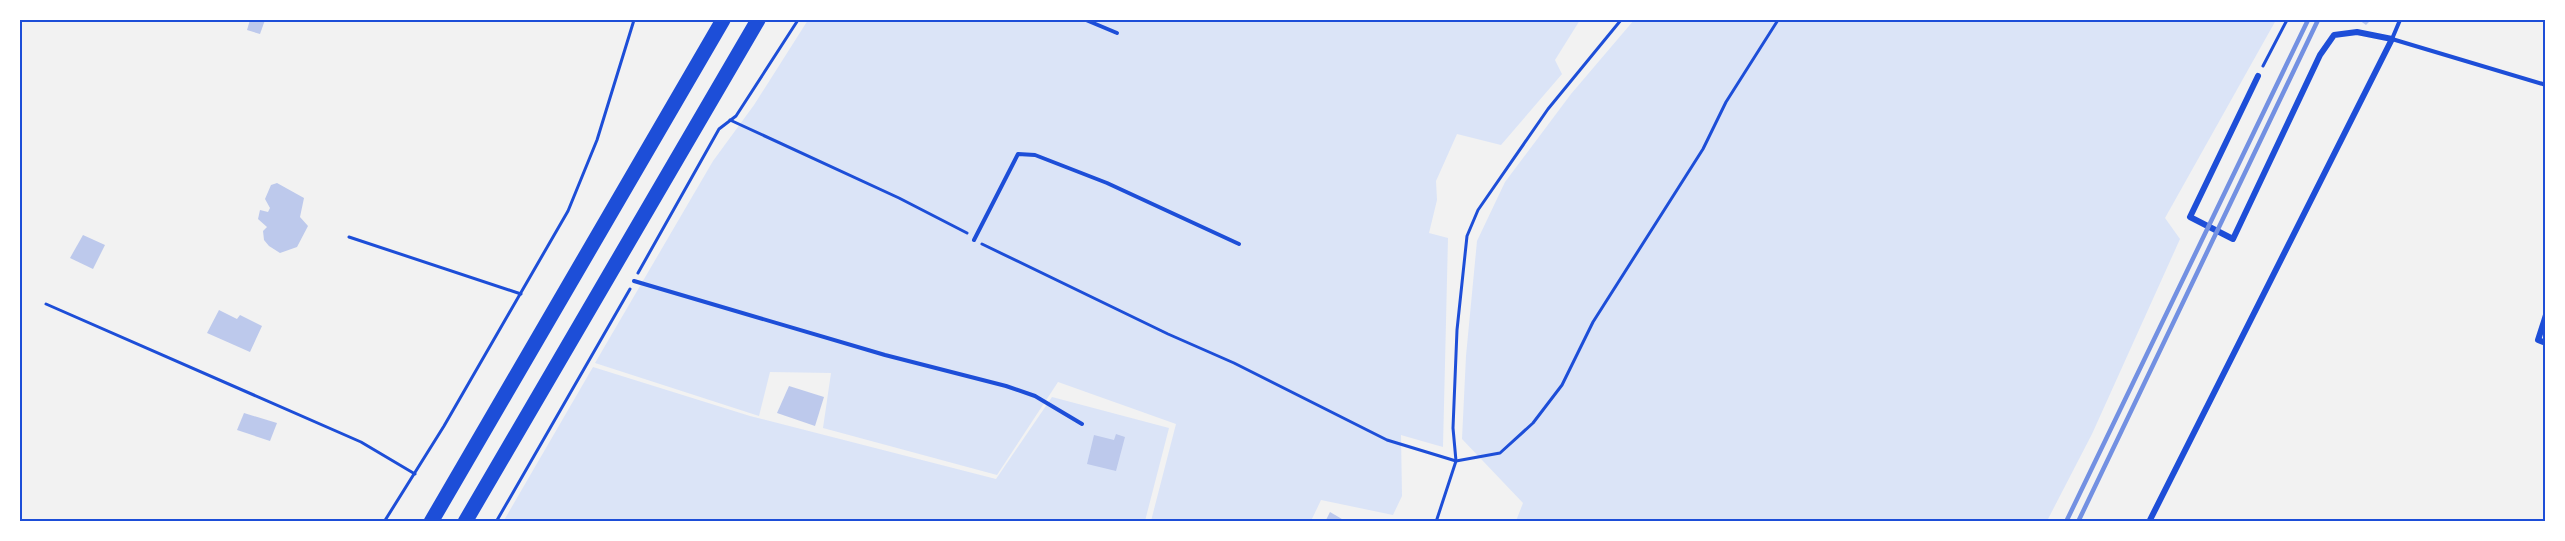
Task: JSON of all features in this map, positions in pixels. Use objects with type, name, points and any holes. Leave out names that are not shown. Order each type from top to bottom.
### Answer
[{"type":"highway","points":[[430,522],[723,20]]},
{"type":"highway","points":[[465,522],[758,20]]},
{"type":"street","points":[[2149,522],[2392,39],[2357,32],[2334,35],[2320,55],[2233,238],[2190,217],[2258,76]]},
{"type":"street","points":[[2546,315],[2538,340],[2546,343]]},
{"type":"lane","points":[[1086,20],[1117,33]]},
{"type":"lane","points":[[2400,20],[2392,39],[2546,85]]},
{"type":"lane","points":[[974,240],[1017,154],[1035,155],[1107,183],[1239,244]]},
{"type":"lane","points":[[634,281],[885,355],[1006,386],[1035,396],[1082,424]]},
{"type":"path","points":[[384,522],[415,474],[568,211],[597,140],[634,20]]},
{"type":"path","points":[[496,522],[719,129],[736,116],[798,20]]},
{"type":"path","points":[[1436,522],[1456,461],[1453,428],[1457,330],[1467,236],[1478,210],[1548,109],[1622,20]]},
{"type":"path","points":[[730,120],[899,198],[967,233],[974,240],[1168,334],[1234,363],[1387,440],[1456,461],[1500,453],[1533,423],[1562,385],[1593,322],[1703,149],[1726,102],[1778,20]]},
{"type":"path","points":[[2258,76],[2287,20]]},
{"type":"path","points":[[349,237],[521,294]]},
{"type":"path","points":[[46,304],[361,442],[415,474]]},
{"type":"shaded area","points":[[808,20],[1580,20],[1555,60],[1562,74],[1501,145],[1457,134],[1436,181],[1437,200],[1429,233],[1448,238],[1443,447],[1401,435],[1402,496],[1393,515],[1321,500],[1311,521],[1151,521],[1176,424],[1058,382],[997,475],[823,428],[831,373],[770,372],[759,416],[595,363],[713,161],[754,105]]},
{"type":"shaded area","points":[[1634,20],[2276,20],[2165,218],[2180,239],[2092,434],[2047,521],[1516,521],[1523,503],[1462,439],[1466,356],[1477,241],[1505,182],[1571,94]]},
{"type":"shaded area","points":[[593,367],[750,416],[996,479],[1052,397],[1169,428],[1145,521],[503,522]]},
{"type":"building","points":[[250,20],[265,20],[260,34],[247,30]]},
{"type":"building","points":[[2359,20],[2371,20],[2366,25]]},
{"type":"building","points":[[277,183],[304,198],[300,217],[308,226],[297,247],[280,253],[264,240],[263,231],[267,227],[258,219],[260,210],[268,212],[270,208],[265,199],[271,185]]},
{"type":"building","points":[[83,235],[105,245],[93,269],[70,258]]},
{"type":"building","points":[[219,310],[237,319],[240,315],[262,326],[250,352],[207,333]]},
{"type":"building","points":[[789,386],[824,397],[815,426],[777,413]]},
{"type":"building","points":[[244,413],[277,423],[270,441],[237,430]]},
{"type":"building","points":[[1116,434],[1125,437],[1116,471],[1087,464],[1094,435],[1114,440]]},
{"type":"building","points":[[1330,512],[1347,522],[1325,522]]},
{"type":"railway","points":[[2066,522],[2308,20]]},
{"type":"railway","points":[[2078,522],[2318,20]]}]
